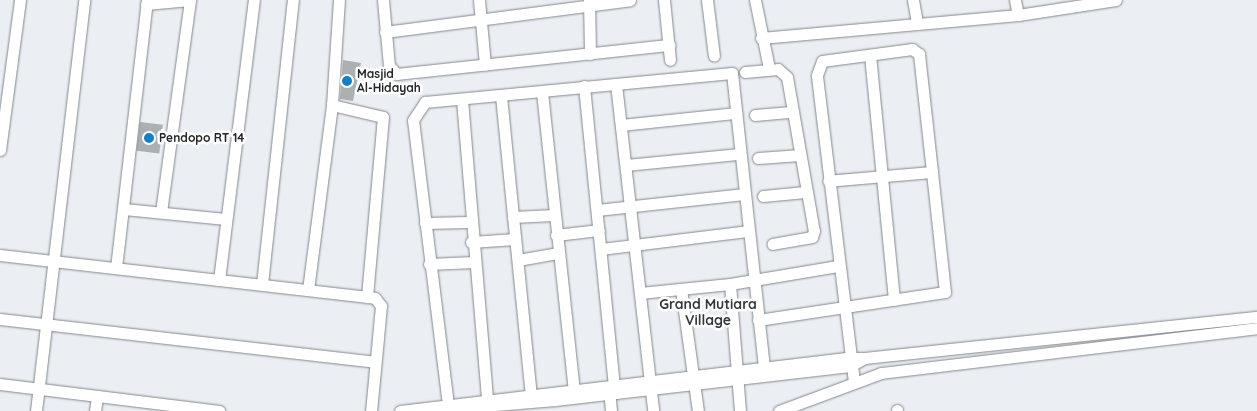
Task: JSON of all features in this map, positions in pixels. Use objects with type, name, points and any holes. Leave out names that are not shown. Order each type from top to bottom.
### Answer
[{"type":"street","points":[[0,150],[20,0]]},
{"type":"street","points":[[36,411],[46,324],[56,261],[84,0]]},
{"type":"street","points":[[116,268],[146,2],[190,0],[161,212]]},
{"type":"street","points":[[219,280],[254,0]]},
{"type":"street","points":[[262,284],[293,0]]},
{"type":"street","points":[[308,290],[332,105],[339,0]]},
{"type":"street","points":[[382,0],[393,72],[485,65],[669,46]]},
{"type":"street","points":[[479,0],[485,65]]},
{"type":"street","points":[[386,32],[589,2],[630,0]]},
{"type":"street","points":[[664,0],[670,60]]},
{"type":"street","points":[[708,0],[714,56]]},
{"type":"street","points":[[755,0],[761,38],[769,68]]},
{"type":"street","points":[[913,0],[917,24]]},
{"type":"street","points":[[1016,0],[1018,15]]},
{"type":"street","points":[[761,38],[1018,15],[1065,4],[1116,0]]},
{"type":"street","points":[[589,2],[590,54]]},
{"type":"street","points":[[758,320],[842,308],[945,292],[919,54],[912,50],[825,58],[818,70],[837,266],[842,308],[849,362],[854,382]]},
{"type":"street","points":[[870,55],[894,300]]},
{"type":"street","points":[[744,72],[769,68],[787,78],[798,155],[814,234],[773,244]]},
{"type":"street","points":[[450,405],[429,264],[413,120],[425,102],[462,100],[730,72],[764,369]]},
{"type":"street","points":[[616,84],[653,411]]},
{"type":"street","points":[[584,86],[601,249],[611,411]]},
{"type":"street","points":[[542,92],[574,390]]},
{"type":"street","points":[[501,96],[531,394]]},
{"type":"street","points":[[462,100],[471,242],[487,397]]},
{"type":"street","points":[[332,105],[383,116],[367,297]]},
{"type":"street","points":[[754,115],[791,112]]},
{"type":"street","points":[[621,125],[736,113]]},
{"type":"street","points":[[626,164],[739,154]]},
{"type":"street","points":[[758,158],[798,155]]},
{"type":"street","points":[[828,181],[932,172]]},
{"type":"street","points":[[763,196],[806,192]]},
{"type":"street","points":[[597,210],[744,194]]},
{"type":"street","points":[[124,209],[226,219]]},
{"type":"street","points":[[513,217],[554,215]]},
{"type":"street","points":[[425,223],[470,222]]},
{"type":"street","points":[[556,235],[599,230]]},
{"type":"street","points":[[601,249],[747,231]]},
{"type":"street","points":[[471,242],[515,239]]},
{"type":"street","points":[[518,260],[558,253]]},
{"type":"street","points":[[0,255],[262,284],[379,300],[381,306],[371,411]]},
{"type":"street","points":[[429,264],[474,262]]},
{"type":"street","points":[[640,292],[730,284],[837,266]]},
{"type":"street","points":[[730,284],[740,411]]},
{"type":"street","points":[[681,289],[698,411]]},
{"type":"street","points":[[471,406],[487,397],[514,404],[531,394],[556,401],[574,390],[611,389],[737,376],[849,362],[877,356],[1257,317]]},
{"type":"street","points":[[0,319],[375,362]]},
{"type":"street","points":[[779,411],[881,373],[1257,328]]},
{"type":"street","points":[[1095,333],[1096,346]]},
{"type":"street","points":[[877,356],[881,373]]},
{"type":"street","points":[[737,376],[764,369],[849,362]]},
{"type":"street","points":[[0,384],[220,411]]},
{"type":"street","points":[[400,411],[434,409],[450,405],[471,406],[556,401],[611,389]]},
{"type":"street","points":[[95,411],[97,396]]},
{"type":"building","name":"Masjid Al-Hidayah","points":[[343,60],[361,63],[353,101],[340,99]]},
{"type":"building","name":"Pendopo RT 14","points":[[140,122],[163,125],[159,154],[136,151]]},
{"type":"place","name":"Masjid Al-Hidayah","points":[[347,81]]},
{"type":"place","name":"Pendopo RT 14","points":[[149,138]]},
{"type":"district","name":"Grand Mutiara Village","points":[[708,312]]}]
